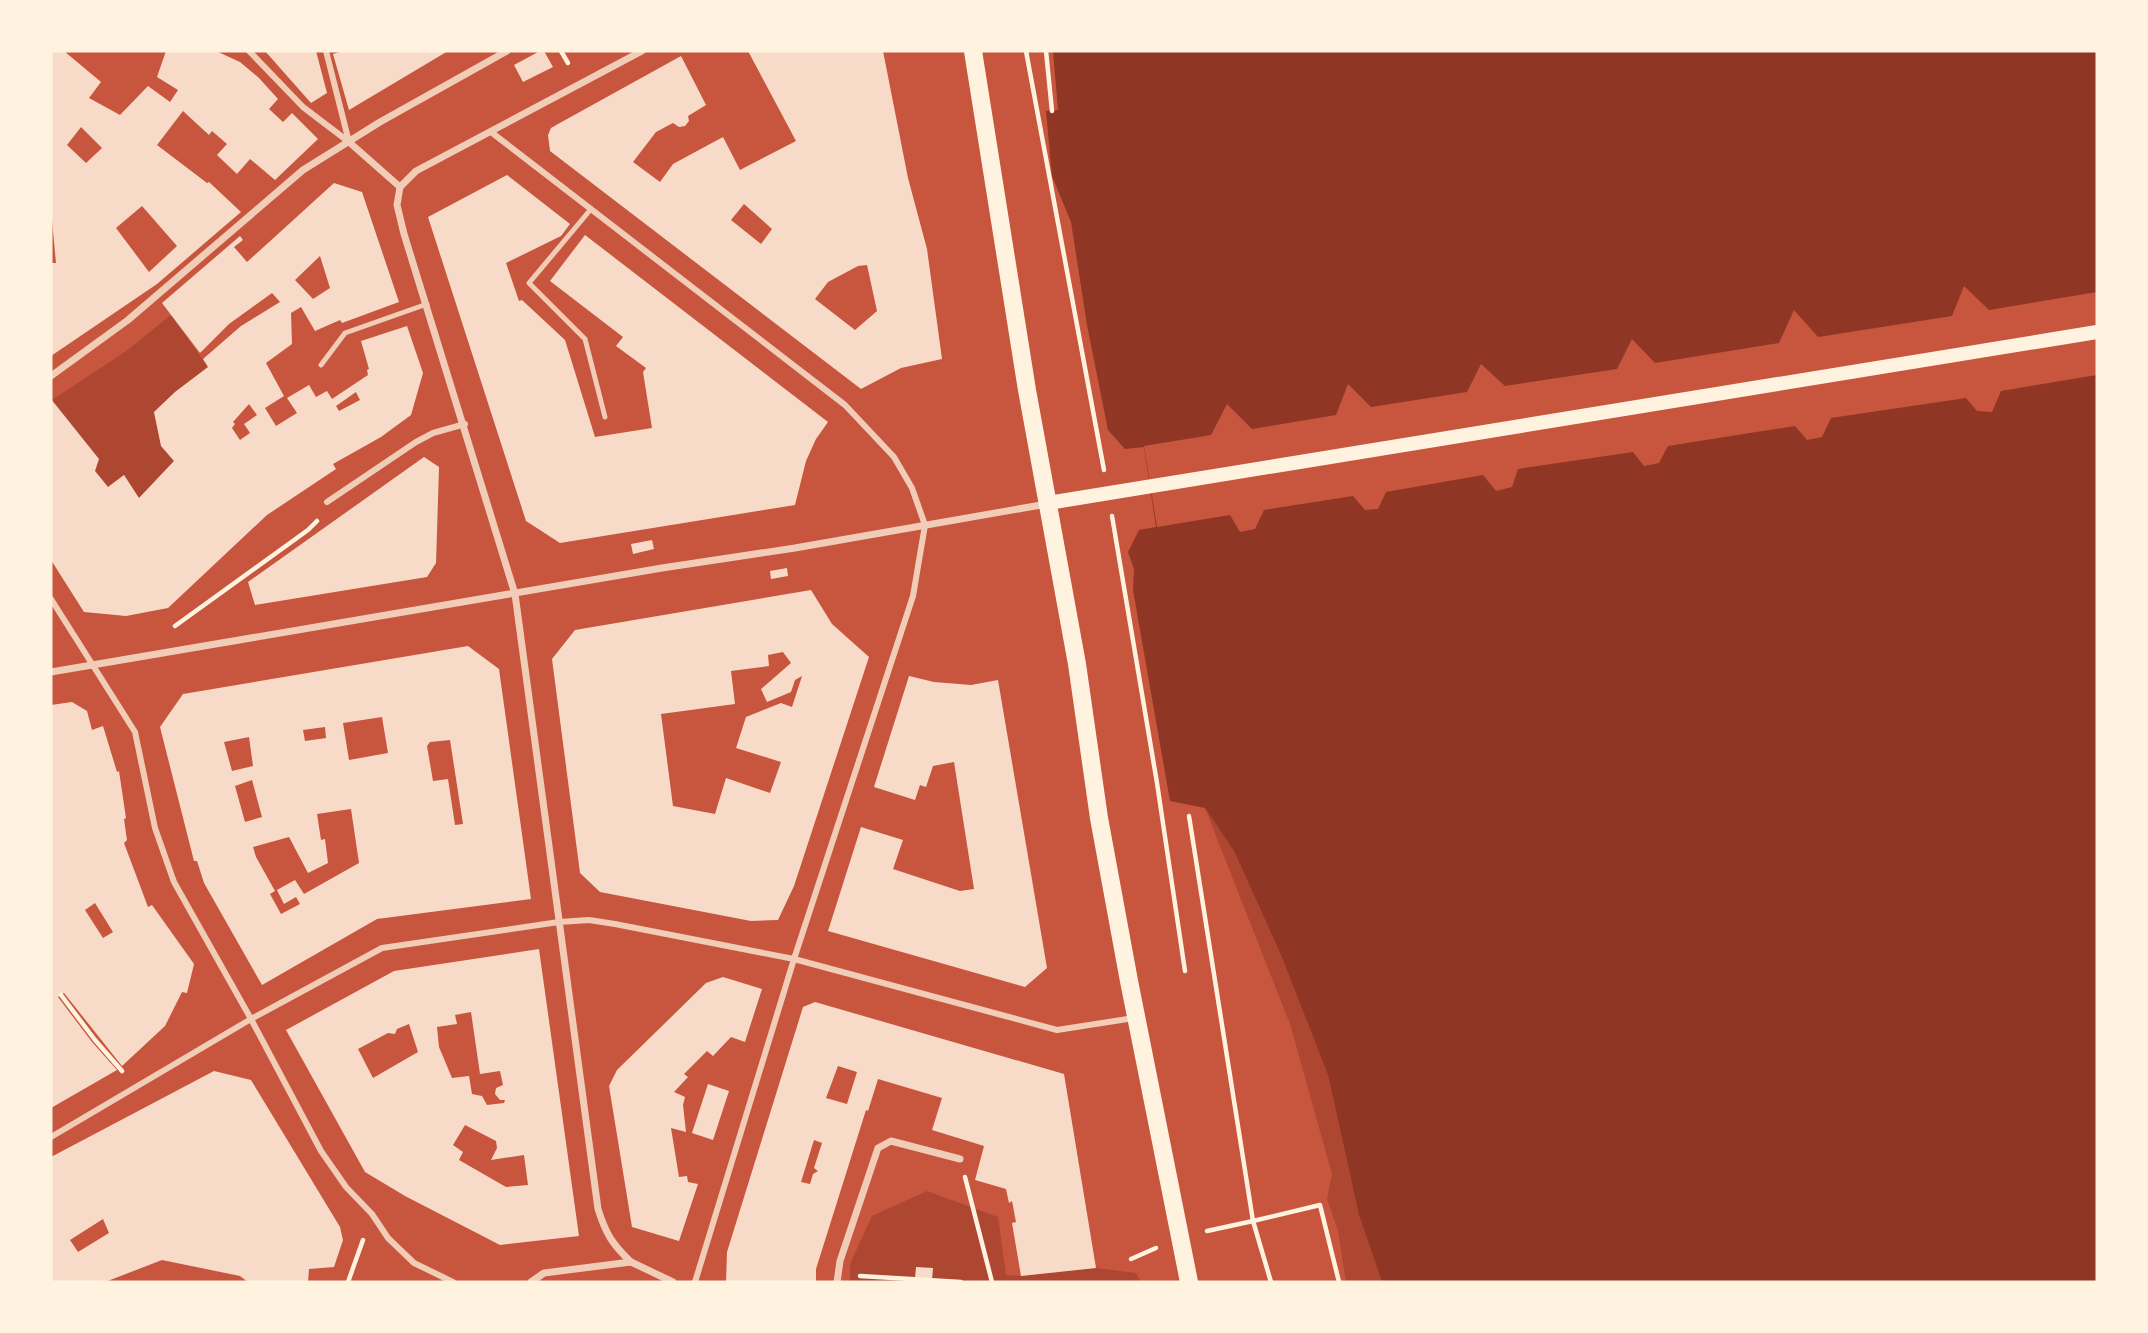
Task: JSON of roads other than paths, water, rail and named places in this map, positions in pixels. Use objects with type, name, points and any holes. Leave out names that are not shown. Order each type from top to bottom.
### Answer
[{"type":"main road","points":[[973,51],[1025,376],[1077,664],[1099,818],[1189,1282]]},
{"type":"main road","points":[[1048,503],[2097,332]]},
{"type":"street","points":[[249,51],[303,107],[349,142],[400,187]]},
{"type":"street","points":[[326,51],[349,142]]},
{"type":"street","points":[[51,376],[136,313],[303,170],[507,51]]},
{"type":"street","points":[[642,51],[416,172],[400,187],[397,205],[515,594],[598,1209],[604,1231],[615,1247],[631,1262],[673,1282]]},
{"type":"street","points":[[491,132],[845,405],[894,457],[912,488],[925,525],[913,596],[794,959],[695,1282]]},
{"type":"street","points":[[327,502],[416,442],[433,433],[465,424]]},
{"type":"street","points":[[51,672],[1048,503]]},
{"type":"street","points":[[51,599],[135,732],[155,828],[174,882],[251,1018],[321,1151],[346,1187],[372,1214],[388,1238],[414,1262],[453,1282]]},
{"type":"street","points":[[51,1137],[251,1018],[382,948],[559,922],[602,922],[794,959],[1057,1030],[1136,1018]]},
{"type":"street","points":[[837,1278],[840,1261],[878,1148],[891,1141],[960,1159]]},
{"type":"street","points":[[531,1282],[544,1273],[631,1262]]},
{"type":"lane","points":[[591,209],[529,284],[586,339],[605,417]]},
{"type":"lane","points":[[321,365],[345,333],[427,304]]}]
